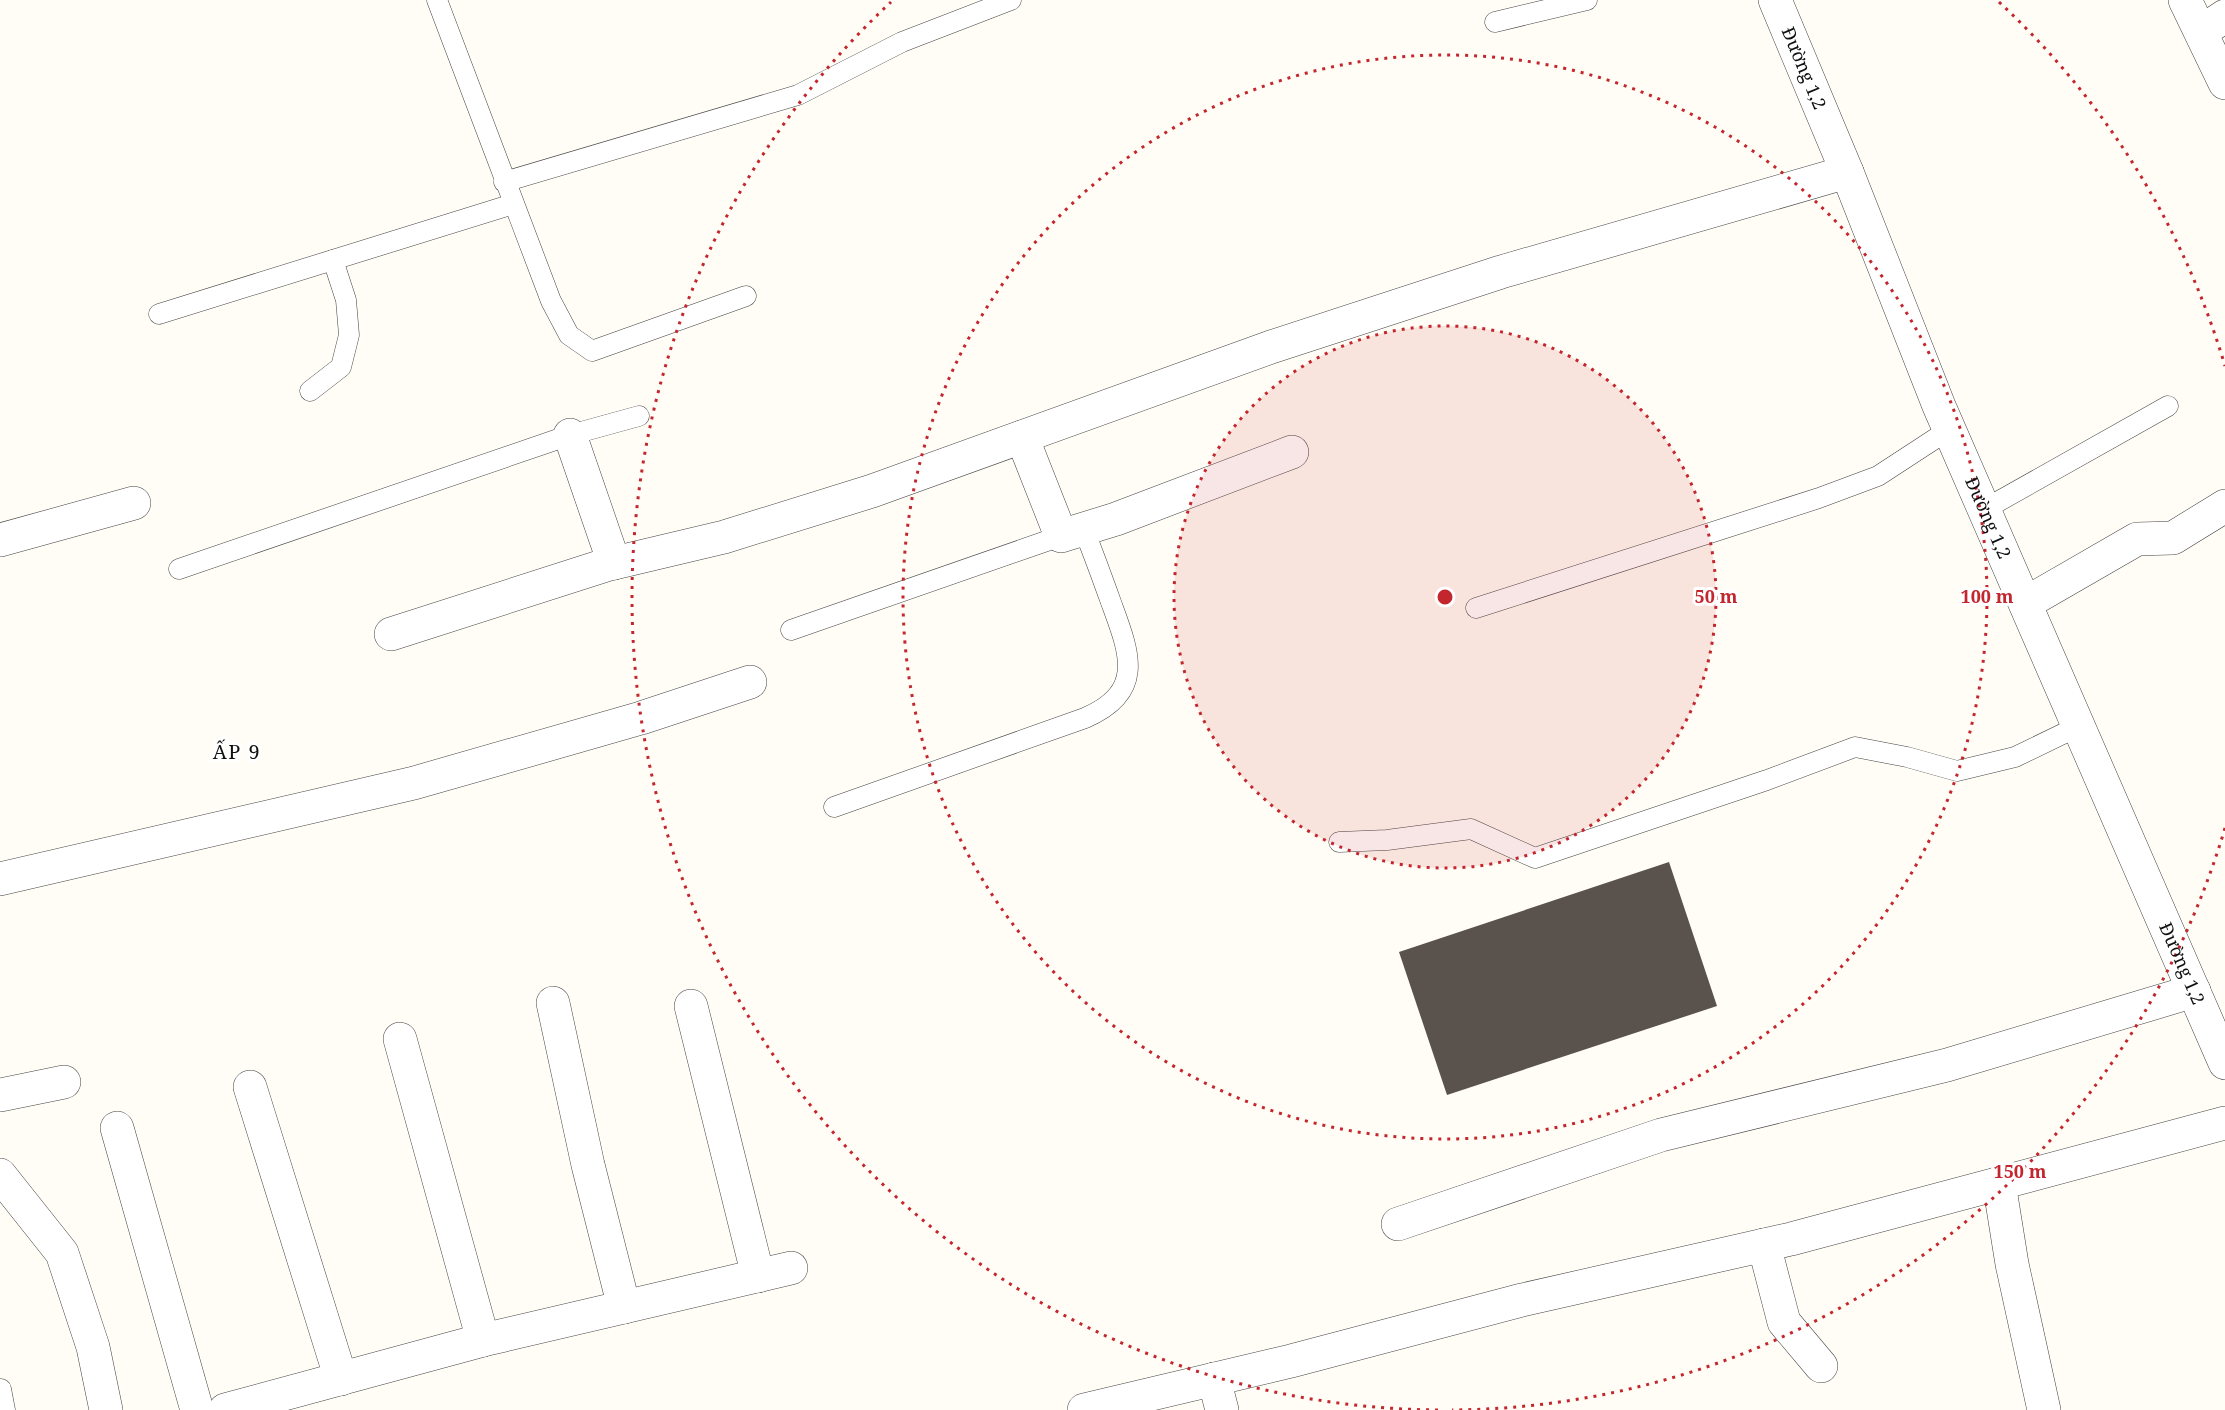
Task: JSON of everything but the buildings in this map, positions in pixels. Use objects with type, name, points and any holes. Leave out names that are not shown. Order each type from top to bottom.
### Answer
[{"type":"street","name":"Đường 1,2","points":[[1775,0],[1950,429],[2194,991],[2222,1050]]},
{"type":"street","points":[[2185,0],[2213,24],[2225,84]]},
{"type":"street","points":[[391,634],[614,563],[724,537],[872,491],[1271,346],[1501,272],[1847,172]]},
{"type":"street","points":[[570,435],[614,563]]},
{"type":"street","points":[[1022,437],[1073,533],[1292,452]]},
{"type":"street","points":[[0,540],[134,503]]},
{"type":"street","points":[[2026,603],[2137,539],[2173,538],[2225,506]]},
{"type":"street","points":[[0,879],[414,783],[641,718],[750,682]]},
{"type":"street","points":[[1398,1224],[1661,1135],[1947,1065],[2194,991]]},
{"type":"street","points":[[553,1003],[588,1165],[624,1307]]},
{"type":"street","points":[[691,1006],[758,1276]]},
{"type":"street","points":[[400,1039],[483,1340]]},
{"type":"street","points":[[0,1095],[63,1082]]},
{"type":"street","points":[[250,1087],[341,1379]]},
{"type":"street","points":[[1083,1410],[1522,1300],[1764,1245],[2225,1123]]},
{"type":"street","points":[[117,1128],[197,1410]]},
{"type":"street","points":[[0,1175],[62,1253],[93,1347],[106,1410]]},
{"type":"street","points":[[1999,1183],[2012,1264],[2044,1410]]},
{"type":"street","points":[[1764,1245],[1784,1322],[1821,1366]]},
{"type":"street","points":[[225,1410],[483,1340],[791,1268]]},
{"type":"street","points":[[1214,1379],[1222,1410]]},
{"type":"lane","points":[[437,0],[504,182],[551,301],[569,335],[592,351],[746,296]]},
{"type":"lane","points":[[504,182],[798,95],[902,42],[1011,0]]},
{"type":"lane","points":[[1495,22],[1587,0]]},
{"type":"lane","points":[[159,314],[513,204]]},
{"type":"lane","points":[[310,391],[341,367],[349,334],[346,300],[333,260]]},
{"type":"lane","points":[[1985,509],[2168,406]]},
{"type":"lane","points":[[179,569],[570,435],[639,416]]},
{"type":"lane","points":[[1476,608],[1819,498],[1878,476],[1950,429]]},
{"type":"lane","points":[[791,630],[1073,533],[1129,652],[1126,676],[1115,699],[1104,710],[834,807]]},
{"type":"lane","points":[[1339,842],[1387,840],[1471,829],[1535,858],[1767,780],[1855,747],[1907,757],[1957,771],[2015,757],[2079,726]]},
{"type":"lane","points":[[1,1389],[5,1410]]},
{"type":"district","name":"ẤP 9","points":[[237,752]]}]
